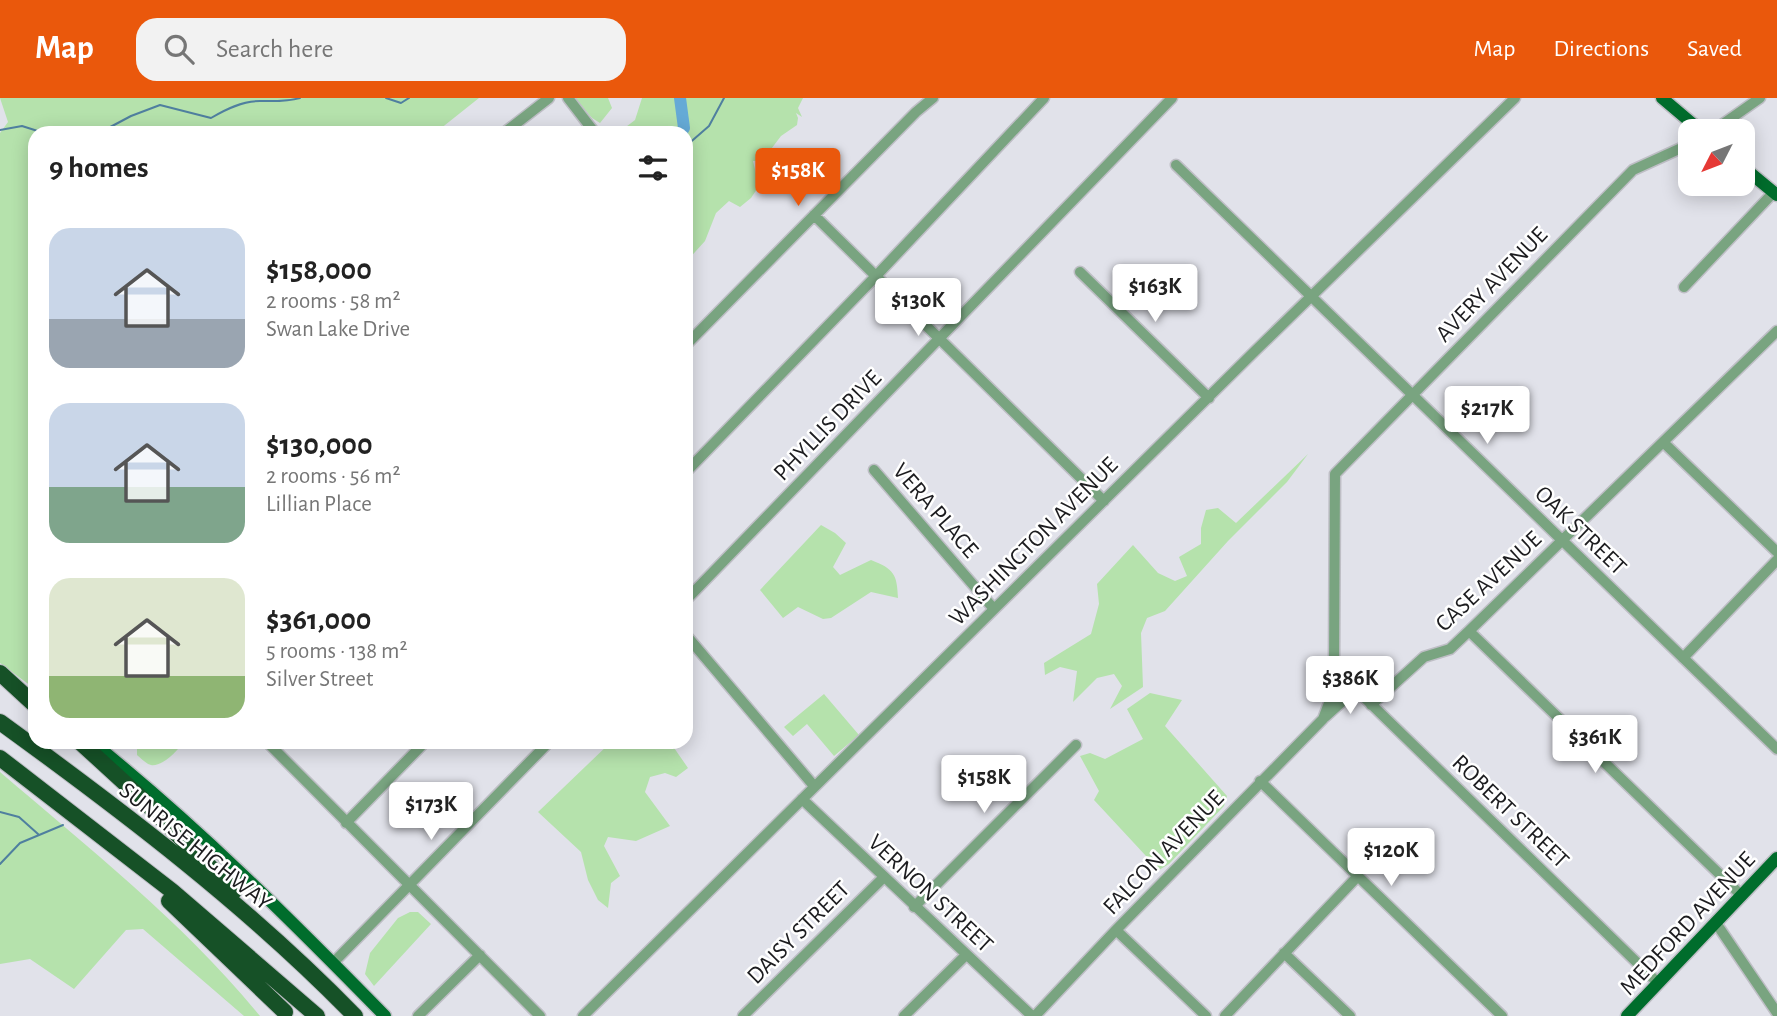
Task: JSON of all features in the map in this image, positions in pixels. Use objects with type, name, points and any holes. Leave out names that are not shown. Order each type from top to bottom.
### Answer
[{"type":"highway","points":[[0,673],[28,699]]},
{"type":"highway","name":"SUNRISE HIGHWAY","points":[[0,722],[28,743]]},
{"type":"highway","name":"SUNRISE HIGHWAY","points":[[35,749],[201,875],[355,1016]]},
{"type":"highway","points":[[87,749],[159,816],[313,975]]},
{"type":"highway","name":"SUNRISE HIGHWAY","points":[[0,758],[213,925],[317,1016]]},
{"type":"highway","points":[[105,838],[285,1015]]},
{"type":"main road","points":[[1662,98],[1687,119]]},
{"type":"main road","points":[[1755,177],[1775,193]]},
{"type":"main road","points":[[0,673],[28,693]]},
{"type":"main road","points":[[100,749],[197,831],[385,1016]]},
{"type":"main road","name":"MEDFORD AVENUE","points":[[1635,1013],[1658,984],[1774,866]]},
{"type":"street","points":[[514,126],[549,98]]},
{"type":"street","points":[[568,98],[589,126]]},
{"type":"street","points":[[693,338],[916,112],[933,98]]},
{"type":"street","points":[[693,465],[1044,98]]},
{"type":"street","name":"PHYLLIS DRIVE","points":[[693,593],[1172,98]]},
{"type":"street","name":"WASHINGTON AVENUE","points":[[583,1016],[1515,98]]},
{"type":"street","points":[[1730,119],[1759,98]]},
{"type":"street","name":"AVERY AVENUE","points":[[1334,667],[1335,474],[1633,170],[1678,149]]},
{"type":"street","name":"OAK STREET","points":[[1175,165],[1777,749]]},
{"type":"street","points":[[1684,288],[1775,193]]},
{"type":"street","points":[[814,215],[1104,501]]},
{"type":"street","points":[[1080,272],[1209,398]]},
{"type":"street","name":"CASE AVENUE","points":[[1371,705],[1424,657],[1450,649],[1777,331]]},
{"type":"street","points":[[1663,442],[1777,552]]},
{"type":"street","name":"VERA PLACE","points":[[874,470],[994,609]]},
{"type":"street","points":[[1683,658],[1777,560]]},
{"type":"street","points":[[1469,631],[1742,896]]},
{"type":"street","points":[[693,643],[814,786]]},
{"type":"street","points":[[1323,719],[1329,704],[1334,667]]},
{"type":"street","name":"ROBERT STREET","points":[[1334,667],[1658,984]]},
{"type":"street","name":"FALCON AVENUE","points":[[1033,1016],[1260,781],[1356,689]]},
{"type":"street","points":[[914,907],[1076,745]]},
{"type":"street","points":[[274,749],[540,1016]]},
{"type":"street","points":[[346,823],[418,749]]},
{"type":"street","points":[[333,963],[542,749]]},
{"type":"street","points":[[1260,781],[1502,1016]]},
{"type":"street","name":"VERNON STREET","points":[[802,799],[883,878],[1033,1016]]},
{"type":"street","points":[[1225,1016],[1357,877]]},
{"type":"street","name":"DAISY STREET","points":[[743,1016],[883,878]]},
{"type":"street","points":[[1716,923],[1777,1013]]},
{"type":"street","points":[[1115,930],[1206,1016]]},
{"type":"street","points":[[1284,953],[1350,1016]]},
{"type":"street","points":[[418,1016],[480,955]]},
{"type":"street","points":[[904,1016],[966,955]]},
{"type":"green space","points":[[0,98],[479,98],[444,126],[28,126],[28,684],[0,663],[0,133],[8,122]]},
{"type":"green space","points":[[575,98],[608,98],[612,108],[600,123],[592,118]]},
{"type":"green space","points":[[642,98],[803,98],[798,108],[802,117],[796,113],[797,125],[781,136],[762,161],[753,161],[759,186],[751,198],[740,207],[729,201],[716,213],[705,241],[693,254],[693,126],[627,126],[635,120]]},
{"type":"green space","points":[[1308,454],[1287,482],[1228,541],[1165,611],[1147,618],[1141,633],[1143,687],[1110,709],[1122,686],[1114,674],[1097,678],[1073,702],[1077,671],[1060,667],[1045,675],[1044,663],[1091,634],[1099,604],[1097,584],[1133,545],[1158,573],[1175,581],[1187,576],[1179,557],[1201,544],[1201,528],[1206,510],[1218,508],[1236,523]]},
{"type":"green space","points":[[821,525],[846,543],[833,567],[840,575],[871,560],[893,573],[898,598],[871,592],[831,618],[823,619],[798,607],[783,618],[760,590]]},
{"type":"green space","points":[[1150,693],[1182,700],[1165,726],[1227,796],[1224,806],[1169,864],[1159,870],[1094,800],[1099,791],[1080,756],[1090,753],[1105,759],[1143,739],[1127,709]]},
{"type":"green space","points":[[824,694],[859,735],[834,756],[807,724],[793,736],[784,727]]},
{"type":"green space","points":[[137,749],[178,749],[165,761],[155,765],[145,762],[137,755]]},
{"type":"green space","points":[[604,749],[675,749],[688,768],[676,777],[665,773],[650,777],[645,792],[670,826],[636,841],[608,837],[604,846],[620,876],[611,883],[608,908],[598,900],[588,880],[581,852],[538,812]]},
{"type":"green space","points":[[0,772],[169,919],[231,982],[260,1016],[244,1016],[143,929],[126,930],[74,989],[30,959],[0,964]]},
{"type":"green space","points":[[410,912],[418,912],[431,924],[374,986],[365,974],[370,953],[398,918]]},
{"type":"waterway","points":[[112,126],[160,105],[211,118],[247,102],[300,98]]},
{"type":"waterway","points":[[386,98],[401,103],[409,98]]},
{"type":"waterway","points":[[680,98],[684,126]]},
{"type":"waterway","points":[[693,140],[709,126],[724,98]]},
{"type":"waterway","points":[[0,130],[22,126],[28,128]]},
{"type":"waterway","points":[[0,812],[19,817],[38,834]]},
{"type":"waterway","points":[[0,864],[20,843],[63,825]]}]
